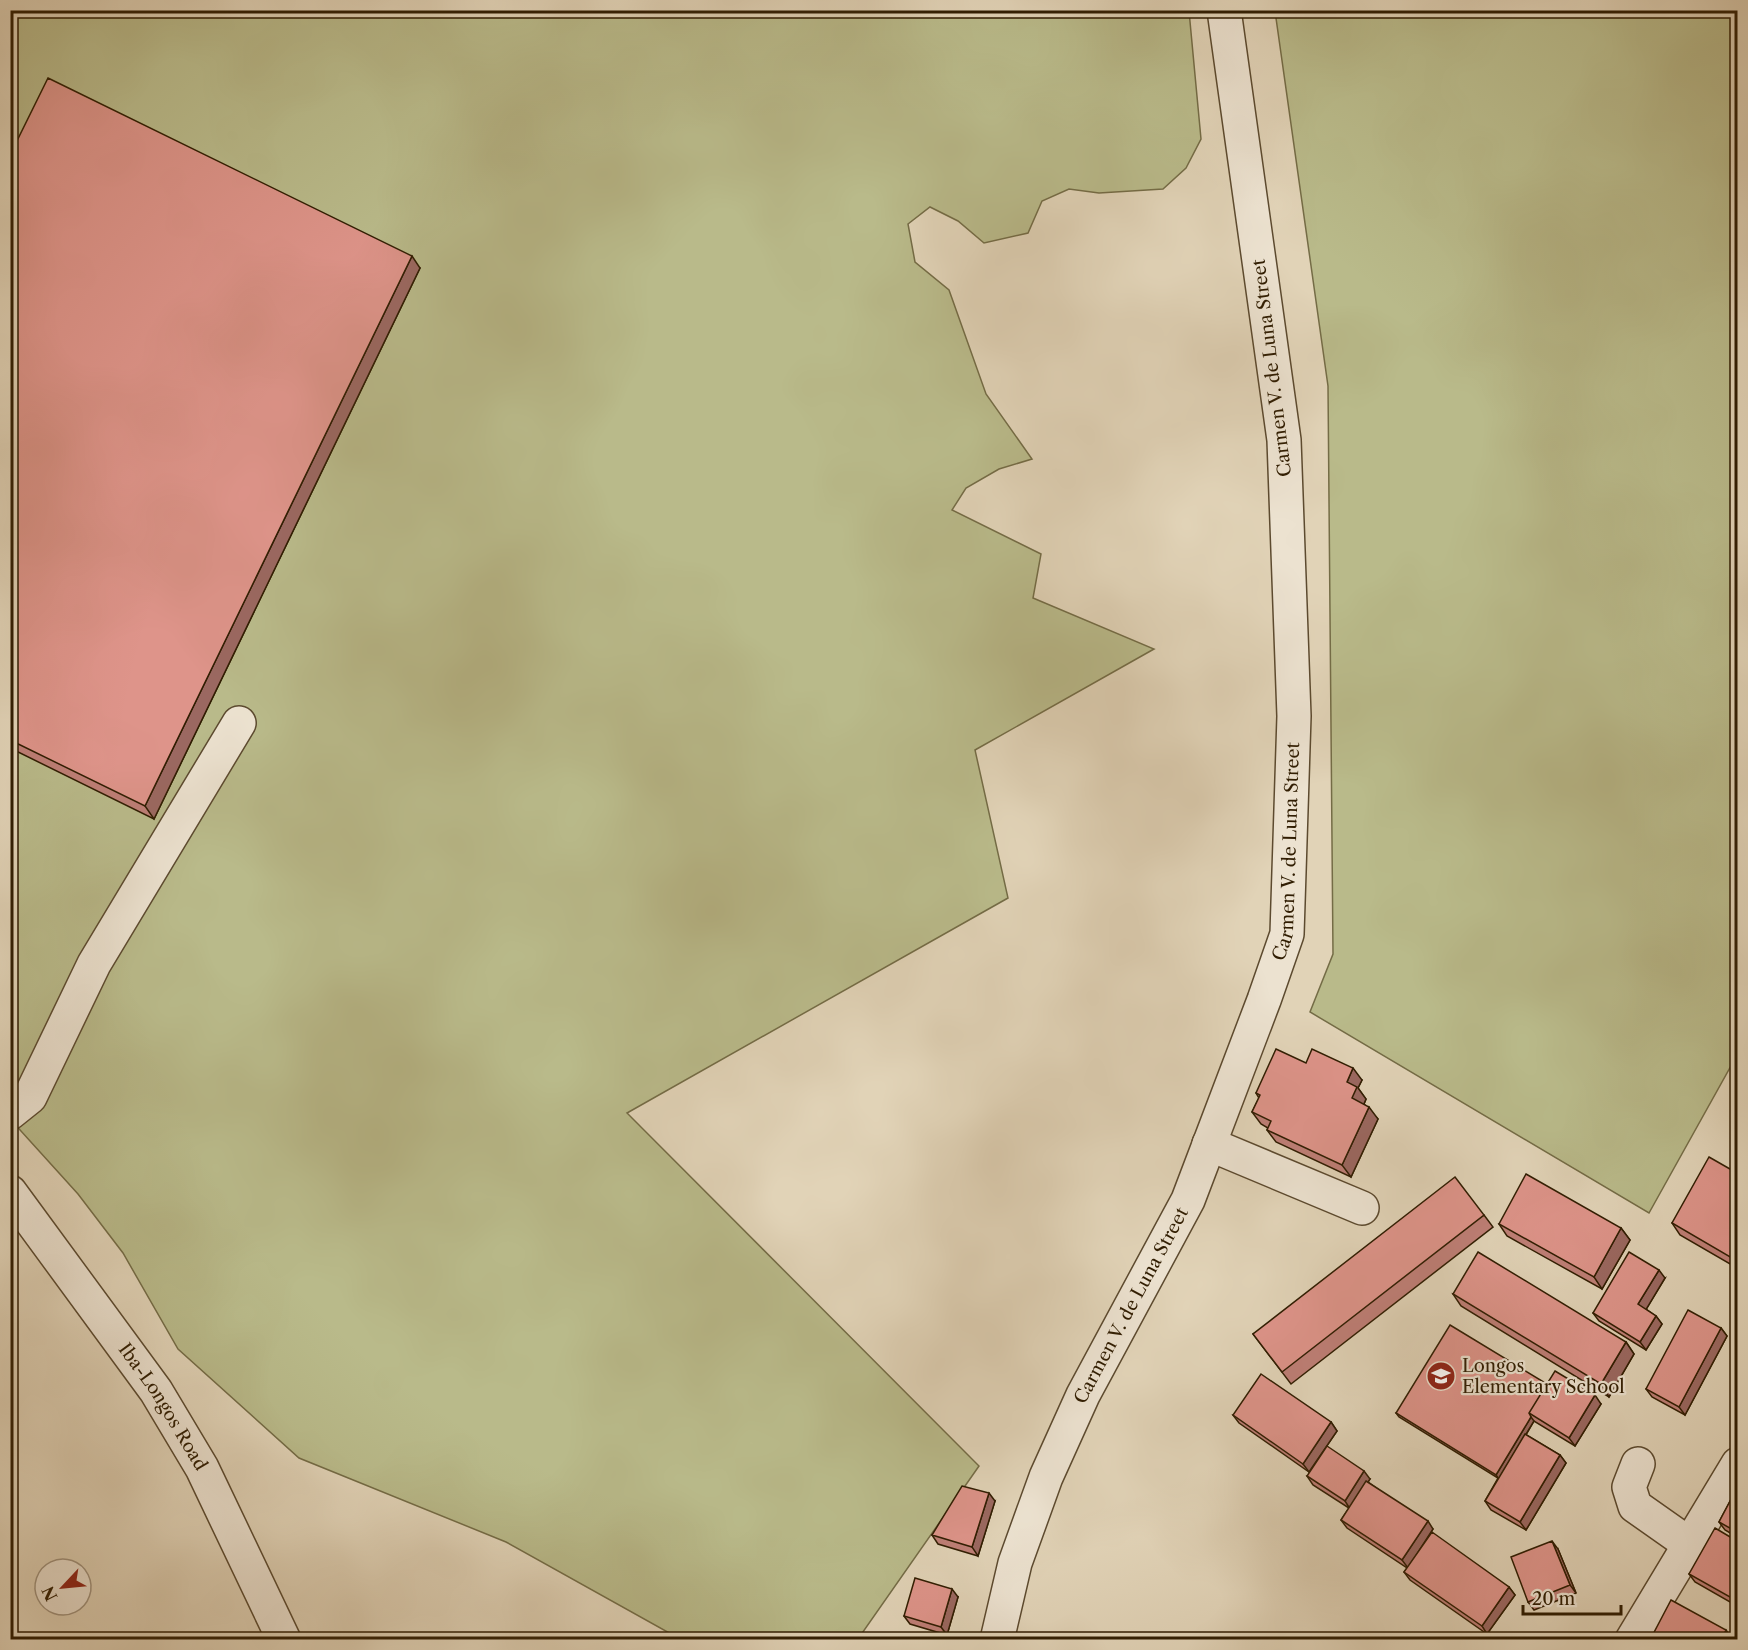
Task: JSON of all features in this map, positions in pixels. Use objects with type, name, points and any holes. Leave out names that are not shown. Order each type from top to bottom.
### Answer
[{"type":"street","name":"Carmen V. de Luna Street","points":[[997,1640],[1015,1563],[1046,1477],[1083,1395],[1188,1200],[1287,934],[1294,716],[1284,440],[1224,10]]},
{"type":"street","points":[[10,1113],[30,1097],[94,964],[239,723]]},
{"type":"street","points":[[1209,1144],[1362,1208]]},
{"type":"street","name":"Iba-Longos Road","points":[[10,1192],[156,1391],[202,1468],[284,1640]]},
{"type":"street","points":[[1638,1464],[1629,1487],[1635,1506],[1689,1544]]},
{"type":"street","points":[[1632,1640],[1737,1464]]},
{"type":"green space","points":[[20,10],[1189,11],[1201,139],[1186,168],[1163,189],[1099,193],[1069,189],[1042,201],[1028,233],[984,243],[958,221],[930,207],[908,224],[915,262],[949,290],[986,394],[1032,459],[999,469],[966,488],[952,510],[1041,554],[1033,598],[1154,649],[975,750],[1008,898],[627,1113],[979,1466],[858,1639],[680,1639],[506,1542],[299,1458],[178,1349],[123,1253],[78,1194],[11,1120],[10,32]]},
{"type":"green space","points":[[1275,11],[1737,11],[1737,1055],[1649,1213],[1310,1012],[1333,954],[1328,386]]},
{"type":"building","points":[[48,78],[412,256],[145,806],[10,740],[10,155]]},
{"type":"building","points":[[1276,1049],[1306,1063],[1312,1049],[1353,1068],[1347,1082],[1357,1087],[1352,1098],[1369,1107],[1342,1165],[1267,1130],[1271,1121],[1252,1112],[1260,1095],[1256,1093]]},
{"type":"building","points":[[1709,1157],[1737,1173],[1737,1261],[1672,1223]]},
{"type":"building","points":[[1526,1174],[1621,1228],[1594,1277],[1499,1224]]},
{"type":"building","points":[[1455,1177],[1484,1215],[1282,1372],[1253,1334]]},
{"type":"building","points":[[1478,1252],[1626,1342],[1601,1384],[1453,1294]]},
{"type":"building","points":[[1629,1252],[1659,1270],[1638,1304],[1656,1316],[1640,1342],[1593,1313]]},
{"type":"building","points":[[1688,1310],[1721,1328],[1679,1407],[1646,1389]]},
{"type":"building","points":[[1450,1325],[1547,1384],[1529,1413],[1531,1417],[1496,1475],[1396,1413]]},
{"type":"building","points":[[1555,1371],[1595,1395],[1569,1438],[1529,1413]]},
{"type":"building","points":[[1261,1374],[1331,1422],[1303,1464],[1233,1415]]},
{"type":"building","points":[[1525,1434],[1560,1455],[1520,1522],[1485,1501]]},
{"type":"building","points":[[1327,1446],[1364,1471],[1345,1501],[1307,1476]]},
{"type":"building","points":[[1366,1481],[1428,1521],[1402,1560],[1341,1520]]},
{"type":"building","points":[[962,1486],[989,1493],[972,1547],[932,1535]]},
{"type":"building","points":[[1737,1488],[1737,1532],[1719,1522]]},
{"type":"building","points":[[1715,1528],[1737,1541],[1737,1601],[1689,1574]]},
{"type":"building","points":[[1432,1532],[1509,1587],[1482,1626],[1404,1572]]},
{"type":"building","points":[[1552,1541],[1570,1585],[1528,1602],[1511,1557]]},
{"type":"building","points":[[915,1578],[952,1589],[941,1627],[904,1616]]},
{"type":"building","points":[[1671,1600],[1726,1630],[1721,1640],[1650,1640]]},
{"type":"building","points":[[1496,1635],[1503,1640],[1493,1640]]},
{"type":"place","name":"Longos Elementary School","points":[[1441,1376]]}]
